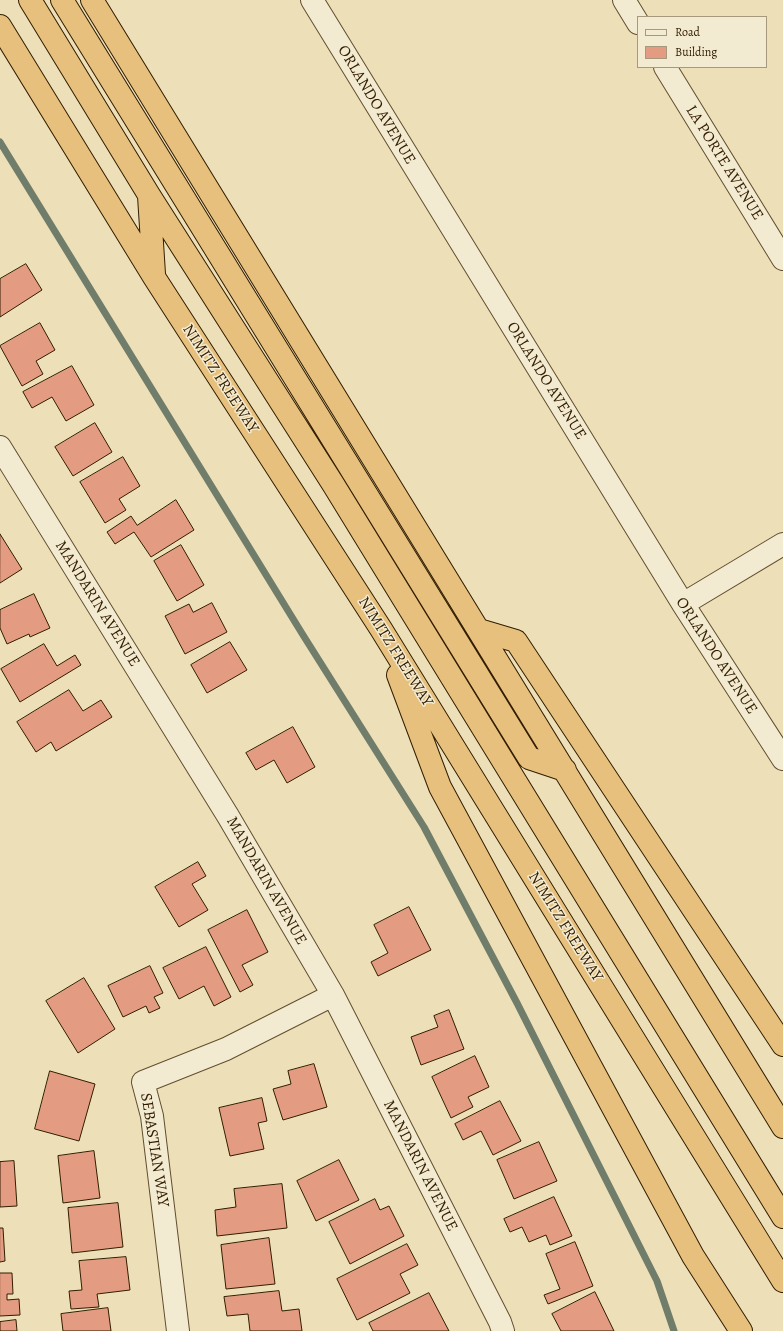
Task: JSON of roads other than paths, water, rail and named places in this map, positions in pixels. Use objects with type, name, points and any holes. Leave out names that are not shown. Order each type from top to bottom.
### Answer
[{"type":"highway","points":[[30,0],[149,195],[333,484],[783,1217]]},
{"type":"highway","points":[[62,0],[529,758],[565,770]]},
{"type":"highway","points":[[92,0],[480,630],[783,1127]]},
{"type":"highway","name":"NIMITZ FREEWAY","points":[[0,26],[154,277],[381,629],[783,1281]]},
{"type":"highway","points":[[149,195],[154,277]]},
{"type":"highway","points":[[381,629],[440,787],[693,1256],[741,1331]]},
{"type":"highway","points":[[480,630],[516,641],[783,1045]]},
{"type":"highway","points":[[693,1256],[724,1331]]},
{"type":"street","name":"ORLANDO AVENUE","points":[[312,0],[683,604],[783,760]]},
{"type":"street","points":[[624,0],[637,21]]},
{"type":"street","name":"LA PORTE AVENUE","points":[[666,68],[783,259]]},
{"type":"street","name":"MANDARIN AVENUE","points":[[0,447],[228,816],[333,995],[497,1314],[503,1331]]},
{"type":"street","points":[[683,604],[783,544]]},
{"type":"street","name":"SEBASTIAN WAY","points":[[178,1331],[152,1116],[143,1082],[226,1049],[333,995]]},
{"type":"waterway","points":[[0,142],[303,635],[424,827],[517,1003],[657,1281],[674,1331]]}]
